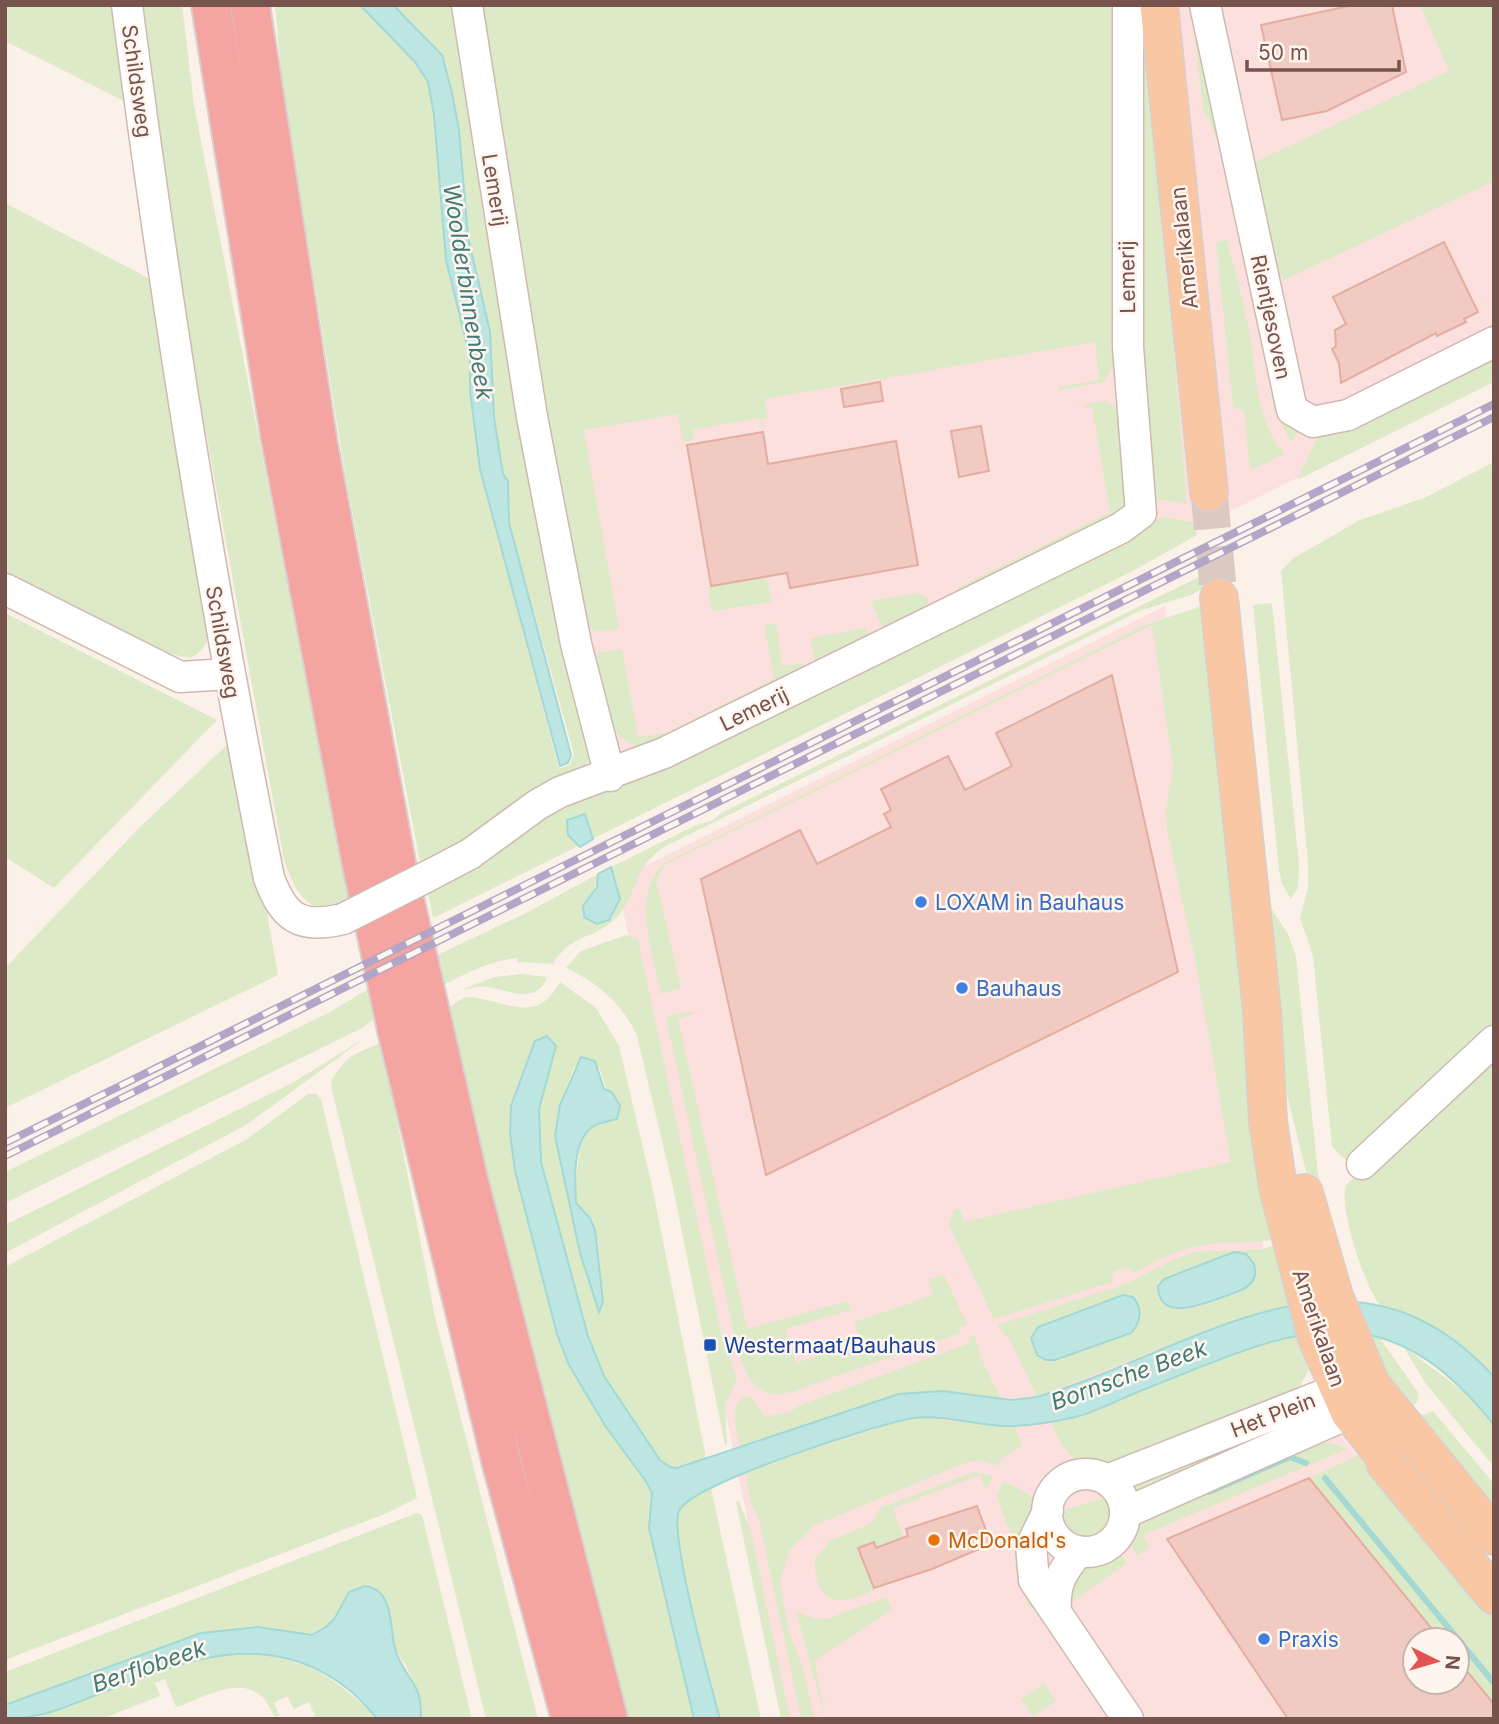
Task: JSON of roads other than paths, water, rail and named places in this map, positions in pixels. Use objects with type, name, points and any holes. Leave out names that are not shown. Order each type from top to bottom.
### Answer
[{"type":"highway","points":[[211,5],[280,434],[368,891],[405,1060],[499,1450],[570,1719]]},
{"type":"highway","points":[[250,5],[318,445],[396,863],[473,1196],[608,1719]]},
{"type":"main road","name":"Amerikalaan","points":[[1159,5],[1209,492]]},
{"type":"main road","name":"Amerikalaan","points":[[1219,598],[1262,1011],[1271,1148],[1353,1396],[1386,1464],[1494,1595]]},
{"type":"main road","name":"Amerikalaan","points":[[1353,1396],[1494,1536]]},
{"type":"street","name":"Schildsweg","points":[[127,5],[161,255],[228,674],[268,878],[278,902],[301,921],[312,924],[343,919],[470,854],[537,805],[560,792],[610,776]]},
{"type":"street","name":"Lemerij","points":[[467,5],[532,417],[576,644],[610,776],[664,753],[1121,528],[1141,513],[1128,347],[1128,5]]},
{"type":"street","name":"Rientjesoven","points":[[1205,5],[1292,411],[1313,422],[1348,415],[1494,342]]},
{"type":"street","points":[[5,589],[180,677],[228,674]]},
{"type":"street","points":[[1362,1164],[1494,1041]]},
{"type":"street","name":"Het Plein","points":[[1125,1513],[1313,1429],[1353,1396]]},
{"type":"street","name":"Het Plein","points":[[1107,1480],[1353,1396]]},
{"type":"street","name":"Het Plein","points":[[1313,1429],[1353,1436],[1371,1456],[1386,1464]]},
{"type":"street","points":[[1048,1511],[1051,1528],[1057,1538],[1079,1551],[1098,1550],[1110,1544],[1122,1530],[1125,1513],[1119,1492],[1107,1480],[1087,1474],[1069,1478],[1055,1491],[1048,1511],[1032,1540],[1031,1563],[1037,1587],[1128,1719]]},
{"type":"street","points":[[1056,1611],[1055,1594],[1059,1576],[1079,1551]]},
{"type":"water","name":"Woolderbinnenbeek","points":[[360,5],[393,5],[442,55],[452,93],[459,130],[468,237],[490,332],[494,418],[503,474],[508,481],[509,523],[571,755],[568,763],[560,766],[480,469],[470,391],[470,357],[446,260],[434,115],[428,82],[415,62]]},
{"type":"water","points":[[585,814],[593,839],[580,847],[568,835],[567,820]]},
{"type":"water","points":[[611,867],[620,899],[609,920],[597,924],[584,917],[583,906],[597,887],[598,874]]},
{"type":"water","name":"Bornsche Beek","points":[[547,1036],[556,1046],[539,1109],[541,1162],[588,1336],[604,1376],[660,1460],[670,1467],[677,1468],[899,1394],[943,1391],[1011,1400],[1037,1397],[1096,1377],[1212,1329],[1270,1310],[1327,1302],[1384,1307],[1439,1330],[1494,1377],[1494,1425],[1451,1379],[1410,1350],[1369,1335],[1328,1332],[1285,1338],[1240,1352],[1071,1418],[1011,1426],[943,1418],[913,1418],[863,1431],[787,1457],[715,1486],[691,1499],[679,1511],[680,1549],[685,1579],[720,1719],[694,1719],[649,1528],[652,1493],[606,1427],[569,1365],[557,1334],[515,1171],[510,1133],[511,1106],[535,1041]]},
{"type":"water","points":[[581,1057],[595,1061],[604,1089],[612,1092],[620,1106],[617,1119],[596,1125],[585,1135],[580,1143],[576,1163],[576,1203],[590,1218],[595,1230],[603,1302],[599,1312],[580,1253],[555,1136],[560,1105]]},
{"type":"water","points":[[1234,1252],[1246,1254],[1254,1264],[1254,1277],[1244,1289],[1182,1308],[1165,1304],[1160,1297],[1158,1286],[1164,1279]]},
{"type":"water","points":[[1123,1295],[1133,1297],[1139,1311],[1139,1320],[1131,1333],[1055,1360],[1046,1360],[1037,1355],[1031,1338],[1038,1327]]},
{"type":"water","name":"Berflobeek","points":[[365,1586],[375,1589],[387,1604],[394,1646],[417,1690],[421,1719],[378,1719],[352,1692],[318,1670],[287,1658],[257,1654],[226,1655],[195,1661],[163,1670],[54,1711],[31,1717],[5,1719],[5,1705],[201,1633],[258,1627],[312,1635],[335,1618],[349,1592]]},
{"type":"waterway","points":[[1209,1492],[1290,1457],[1306,1463]]},
{"type":"waterway","points":[[1325,1478],[1494,1683]]},
{"type":"tunnel","points":[[1209,492],[1219,598]]},
{"type":"railway","points":[[5,1143],[1494,404]]},
{"type":"railway","points":[[5,1156],[1494,417]]},
{"type":"place","name":"LOXAM in Bauhaus","points":[[921,902]]},
{"type":"place","name":"Bauhaus","points":[[962,988]]},
{"type":"place","name":"Westermaat/Bauhaus","points":[[710,1345]]},
{"type":"place","name":"McDonald's","points":[[934,1540]]},
{"type":"place","name":"Praxis","points":[[1264,1639]]}]
